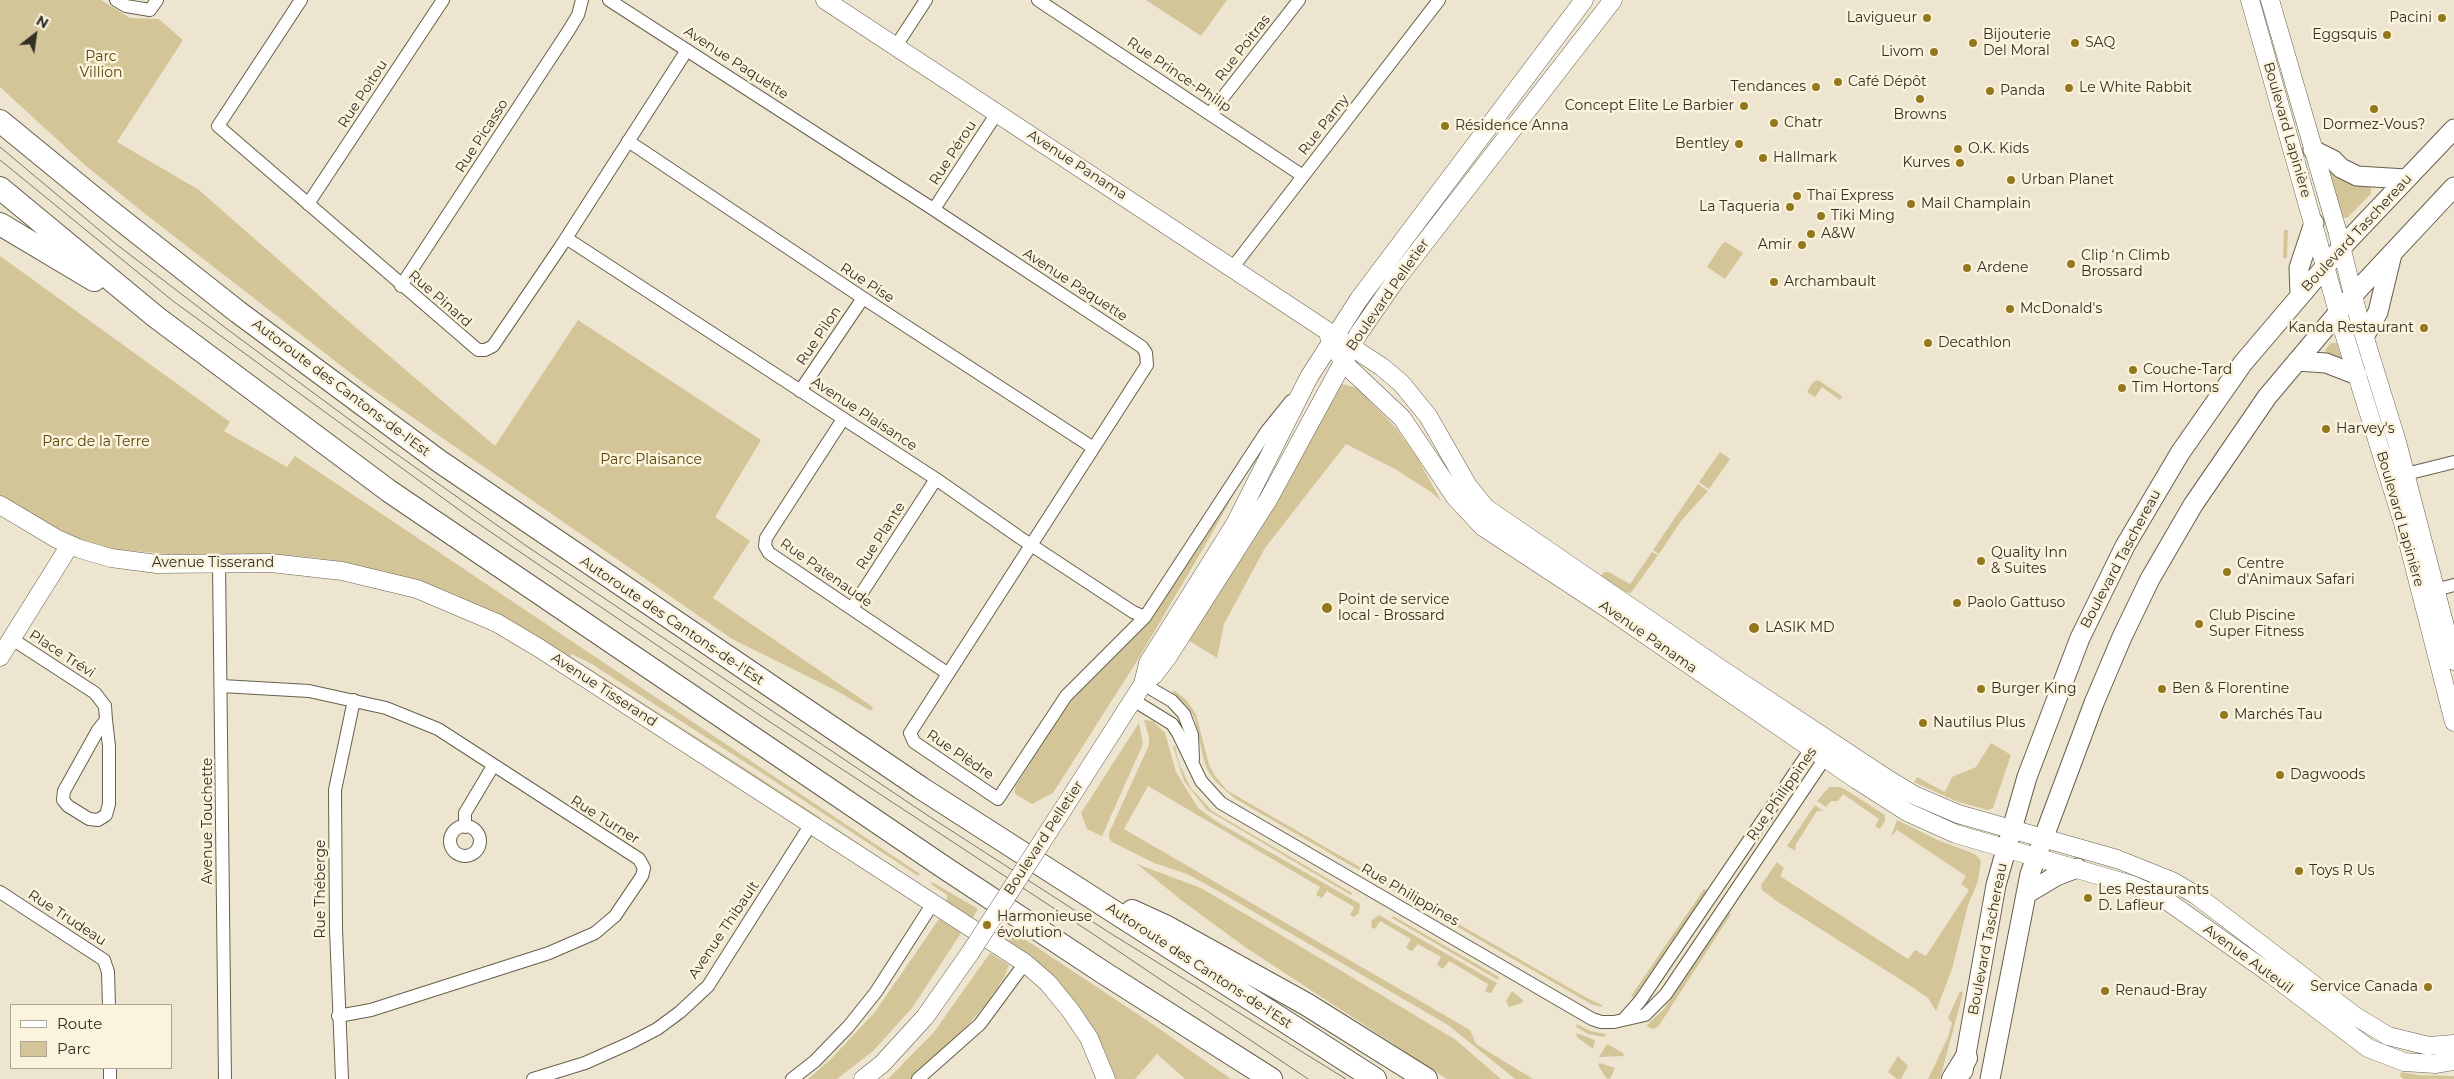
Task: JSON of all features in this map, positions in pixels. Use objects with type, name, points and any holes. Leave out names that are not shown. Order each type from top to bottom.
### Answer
[{"type":"highway","name":"Autoroute des Cantons-de-l'Est","points":[[0,121],[118,218],[238,312],[432,456],[861,748],[1375,1079]]},
{"type":"highway","points":[[0,188],[156,317],[334,452],[494,564],[974,887],[1271,1079]]},
{"type":"highway","points":[[0,224],[156,317]]},
{"type":"highway","points":[[1066,880],[1168,927],[1306,1004],[1426,1079]]},
{"type":"highway","points":[[1953,1079],[1964,1068]]},
{"type":"main road","name":"Boulevard Taschereau","points":[[1964,1068],[1983,952],[2011,830],[2035,754],[2073,654],[2100,594],[2133,530],[2164,477],[2207,412],[2243,363],[2341,248],[2454,129]]},
{"type":"main road","points":[[2313,150],[2357,176],[2406,179]]},
{"type":"main road","name":"Boulevard Taschereau","points":[[1990,1079],[2026,894],[2036,857],[2110,663],[2157,566],[2229,450],[2264,402],[2353,295],[2454,187]]},
{"type":"main road","points":[[2300,294],[2299,268],[2314,223]]},
{"type":"main road","points":[[2365,335],[2378,312],[2392,254]]},
{"type":"main road","points":[[2297,361],[2326,363],[2357,375]]},
{"type":"main road","points":[[2026,894],[2056,876],[2077,868]]},
{"type":"street","points":[[116,0],[126,6],[150,10],[157,0]]},
{"type":"street","name":"Rue Pinard","points":[[301,0],[218,126],[471,346],[485,350],[492,346],[566,238],[687,50]]},
{"type":"street","name":"Rue Poitou","points":[[308,204],[443,0]]},
{"type":"street","name":"Rue Picasso","points":[[401,286],[569,30],[578,15],[582,0]]},
{"type":"street","name":"Avenue Paquette","points":[[609,0],[934,210],[1142,347],[1146,353],[1147,365],[1092,447],[910,733]]},
{"type":"street","name":"Avenue Panama","points":[[825,0],[1232,267],[1332,337],[1347,352],[1402,418],[1455,497],[1483,527],[1823,746],[1933,804],[1964,817],[2043,839]]},
{"type":"street","points":[[896,46],[926,0]]},
{"type":"street","name":"Rue Prince-Philip","points":[[1038,0],[1057,5],[1210,114],[1304,176]]},
{"type":"street","name":"Rue Poitras","points":[[1210,114],[1299,0]]},
{"type":"street","name":"Rue Parny","points":[[1232,267],[1439,0]]},
{"type":"street","name":"Boulevard Pelletier","points":[[863,1079],[882,1064],[925,1017],[970,953],[1133,700],[1143,684],[1148,663],[1235,524],[1332,337],[1412,227],[1584,0]]},
{"type":"street","name":"Boulevard Pelletier","points":[[1143,684],[1154,675],[1169,655],[1268,500],[1347,352],[1395,281],[1613,0]]},
{"type":"street","name":"Boulevard Lapinière","points":[[2250,0],[2357,375],[2397,477],[2435,590],[2454,661]]},
{"type":"street","name":"Boulevard Lapinière","points":[[2270,0],[2365,335],[2397,477],[2412,555],[2454,722]]},
{"type":"street","name":"Rue Pérou","points":[[934,210],[997,113]]},
{"type":"street","name":"Rue Pise","points":[[628,141],[863,298],[1092,447]]},
{"type":"street","name":"Avenue Plaisance","points":[[566,238],[936,479],[1133,612],[1145,617]]},
{"type":"street","name":"Rue Pilon","points":[[800,391],[863,298]]},
{"type":"street","name":"Avenue Panama","points":[[1347,352],[1395,377],[1428,416],[1468,486],[1486,508],[1516,531],[1823,746],[1857,780],[1912,815],[1956,834],[2036,857]]},
{"type":"street","name":"Boulevard Pelletier","points":[[998,798],[1066,696],[1145,617],[1266,432],[1310,377]]},
{"type":"street","name":"Rue Patenaude","points":[[843,418],[766,538],[765,546],[769,553],[947,674]]},
{"type":"street","points":[[2397,477],[2454,462]]},
{"type":"street","name":"Rue Plante","points":[[852,608],[936,479]]},
{"type":"street","name":"Avenue Tisserand","points":[[0,505],[47,534],[70,545],[104,556],[132,562],[286,564],[342,571],[405,585],[454,603],[527,640],[1025,963],[1054,990],[1070,1010],[1089,1038],[1106,1079]]},
{"type":"street","points":[[0,657],[70,545]]},
{"type":"street","name":"Avenue Touchette","points":[[220,563],[224,1079]]},
{"type":"street","points":[[2435,590],[2454,586]]},
{"type":"street","name":"Place Trévi","points":[[12,639],[95,693],[105,706],[106,720],[109,804],[106,815],[98,820],[89,818],[68,806],[63,800],[64,791],[98,730],[106,720]]},
{"type":"street","name":"Rue Philippines","points":[[1143,684],[1172,702],[1184,714],[1192,735],[1194,769]]},
{"type":"street","name":"Rue Turner","points":[[222,686],[309,690],[386,708],[438,730],[639,859],[644,868],[642,876],[615,916],[595,933],[549,953],[372,1010],[338,1016]]},
{"type":"street","name":"Rue Théberge","points":[[342,1079],[338,1016],[335,790],[354,700]]},
{"type":"street","name":"Rue Philippines","points":[[1133,700],[1172,724],[1194,769],[1209,792],[1221,804],[1592,1019],[1601,1022],[1645,1015],[1666,994],[1823,746]]},
{"type":"street","name":"Rue Plèdre","points":[[910,733],[914,742],[998,798]]},
{"type":"street","name":"Rue Philippines","points":[[1624,1019],[1640,1001],[1823,746]]},
{"type":"street","points":[[465,827],[465,813],[493,766]]},
{"type":"street","name":"Avenue Thibault","points":[[532,1079],[585,1063],[630,1043],[657,1029],[680,1012],[708,986],[811,824]]},
{"type":"street","name":"Avenue Auteuil","points":[[2043,839],[2117,859],[2172,881],[2196,895],[2355,1016],[2388,1036],[2429,1046],[2454,1044]]},
{"type":"street","name":"Avenue Auteuil","points":[[2036,857],[2132,885],[2163,898],[2265,970],[2368,1048],[2404,1062],[2435,1064],[2454,1061]]},
{"type":"street","name":"Rue Trudeau","points":[[0,892],[104,960],[108,972],[109,1004]]},
{"type":"street","points":[[792,1079],[815,1061],[848,1027],[876,992],[933,903]]},
{"type":"street","points":[[918,1079],[980,1024],[1025,963]]},
{"type":"green space","points":[[0,0],[101,0],[130,18],[159,19],[183,40],[117,142],[199,190],[347,320],[495,446],[578,320],[761,440],[715,517],[750,541],[713,598],[873,707],[871,711],[839,692],[732,639],[366,385],[86,166],[0,87]]},
{"type":"green space","points":[[1146,0],[1227,0],[1201,36]]},
{"type":"green space","points":[[2327,167],[2371,185],[2371,194],[2347,218],[2342,217]]},
{"type":"green space","points":[[2284,230],[2288,230],[2287,258],[2283,258]]},
{"type":"green space","points":[[1726,242],[1743,253],[1725,279],[1707,267],[1722,244]]},
{"type":"green space","name":"Parc de la Terre","points":[[0,256],[230,422],[224,431],[287,467],[295,456],[920,874],[918,876],[590,663],[572,654],[570,656],[821,818],[821,821],[504,618],[447,591],[384,571],[317,558],[266,554],[169,554],[110,549],[65,534],[0,495]]},
{"type":"green space","points":[[2331,343],[2337,343],[2342,360],[2327,354],[2325,350]]},
{"type":"green space","points":[[1818,380],[1842,396],[1840,400],[1822,387],[1815,397],[1807,392],[1813,382]]},
{"type":"green space","points":[[1342,384],[1357,388],[1396,428],[1418,459],[1441,501],[1431,492],[1395,469],[1346,444],[1265,548],[1224,624],[1217,658],[1188,640],[1336,387]]},
{"type":"green space","points":[[1720,452],[1730,459],[1709,489],[1699,482]]},
{"type":"green space","points":[[1251,462],[1214,530],[1137,661],[1053,793],[1032,804],[1015,794],[1015,787],[1071,698],[1149,621],[1204,540]]},
{"type":"green space","points":[[1698,484],[1708,491],[1681,521],[1659,554],[1653,550]]},
{"type":"green space","points":[[1652,552],[1658,555],[1631,593],[1625,592],[1601,576],[1604,572],[1609,572],[1630,584]]},
{"type":"green space","points":[[1174,690],[1187,701],[1196,714],[1209,765],[1215,776],[1228,791],[1602,1005],[1602,1007],[1591,1004],[1234,798],[1215,781],[1207,769],[1195,718],[1185,704],[1172,693]]},
{"type":"green space","points":[[1144,720],[1153,721],[1165,733],[1176,772],[1198,808],[1216,821],[1360,904],[1359,913],[1354,917],[1350,915],[1354,907],[1327,891],[1322,898],[1316,895],[1320,887],[1148,786],[1124,829],[1470,1030],[1476,1044],[1533,1079],[1515,1079],[1448,1025],[1211,887],[1187,874],[1154,863],[1112,842],[1109,838],[1109,833],[1149,745],[1149,737]]},
{"type":"green space","points":[[1139,723],[1143,744],[1102,836],[1087,829],[1081,813]]},
{"type":"green space","points":[[1991,743],[2011,755],[1993,808],[1988,810],[1958,802],[1914,782],[1917,777],[1945,792],[1952,777],[1976,767]]},
{"type":"green space","points":[[1173,746],[1175,746],[1179,763],[1190,787],[1212,811],[1352,893],[1351,895],[1207,810],[1184,781]]},
{"type":"green space","points":[[1829,787],[1840,787],[1846,790],[1885,815],[1885,821],[1880,829],[1875,826],[1879,819],[1843,794],[1838,801],[1831,801],[1826,807],[1817,801]]},
{"type":"green space","points":[[1815,805],[1823,811],[1817,811],[1796,844],[1795,851],[1787,846]]},
{"type":"green space","points":[[1897,820],[1940,841],[1970,852],[1981,861],[1978,881],[1968,905],[1952,969],[1936,1011],[1928,998],[1762,890],[1761,885],[1777,862],[1784,868],[1780,876],[1908,959],[1915,950],[1926,956],[1969,890],[1961,884],[1966,876],[1897,830],[1891,837]]},
{"type":"green space","points":[[824,823],[828,823],[942,899]]},
{"type":"green space","points":[[1137,864],[1201,888],[1330,964],[1456,1040],[1501,1079],[1447,1079],[1245,947],[1181,900]]},
{"type":"green space","points":[[932,882],[978,909],[972,919],[947,902],[947,895],[931,884]]},
{"type":"green space","points":[[1704,889],[1707,891],[1633,998],[1631,996]]},
{"type":"green space","points":[[1729,913],[1731,914],[1658,1027],[1653,1029],[1648,1027],[1647,1025],[1664,1009]]},
{"type":"green space","points":[[1379,915],[1497,983],[1491,993],[1485,992],[1488,984],[1449,961],[1443,969],[1437,965],[1441,957],[1418,944],[1412,951],[1406,948],[1411,939],[1380,921],[1375,929],[1371,927],[1372,920]]},
{"type":"green space","points":[[1393,916],[1499,977],[1498,980],[1392,918]]},
{"type":"green space","points":[[939,919],[961,933],[912,1008],[873,1051],[837,1079],[808,1079],[831,1059],[875,1012]]},
{"type":"green space","points":[[1005,926],[1151,1023],[1231,1079],[1185,1079],[1157,1054],[1135,1079],[1116,1079],[1104,1049],[1084,1014],[1050,973],[999,936]]},
{"type":"green space","points":[[990,953],[1009,965],[1004,978],[986,1004],[953,1042],[911,1079],[888,1079],[934,1032]]},
{"type":"green space","points":[[1512,991],[1523,1000],[1522,1003],[1509,1007],[1506,1001]]},
{"type":"green space","points":[[1960,991],[1963,993],[1940,1079],[1928,1079],[1948,1037],[1952,1023],[1948,1018]]},
{"type":"green space","points":[[1577,1024],[1590,1031],[1606,1034],[1604,1037],[1588,1034],[1576,1027]]},
{"type":"green space","points":[[1576,1033],[1595,1040],[1593,1049],[1577,1037]]},
{"type":"green space","points":[[1607,1044],[1623,1053],[1624,1056],[1599,1057]]},
{"type":"green space","points":[[1898,1056],[1908,1066],[1901,1079],[1897,1079],[1888,1072]]},
{"type":"green space","points":[[1600,1063],[1615,1068],[1610,1079],[1606,1078],[1598,1065]]},
{"type":"green space","points":[[2401,1072],[2418,1075],[2454,1076],[2454,1079],[2403,1079],[2400,1076]]},
{"type":"tram line","points":[[0,147],[116,244],[231,332],[388,448],[525,545],[927,815],[1110,933],[1346,1079]]},
{"type":"tram line","points":[[0,160],[173,301],[473,520],[761,716],[1093,934],[1308,1079]]},
{"type":"place","name":"Lavigueur","points":[[1927,18]]},
{"type":"place","name":"Pacini","points":[[2442,18]]},
{"type":"place","name":"Eggsquis","points":[[2387,35]]},
{"type":"place","name":"Bijouterie Del Moral","points":[[1973,43]]},
{"type":"place","name":"SAQ","points":[[2075,43]]},
{"type":"place","name":"Livom","points":[[1934,52]]},
{"type":"place","name":"Café Dépôt","points":[[1838,82]]},
{"type":"place","name":"Tendances","points":[[1816,87]]},
{"type":"place","name":"Le White Rabbit","points":[[2069,88]]},
{"type":"place","name":"Panda","points":[[1990,91]]},
{"type":"place","name":"Browns","points":[[1920,99]]},
{"type":"place","name":"Concept Elite Le Barbier","points":[[1744,106]]},
{"type":"place","name":"Dormez-Vous?","points":[[2374,109]]},
{"type":"place","name":"Chatr","points":[[1774,123]]},
{"type":"place","name":"Résidence Anna","points":[[1445,126]]},
{"type":"place","name":"Bentley","points":[[1739,144]]},
{"type":"place","name":"O.K. Kids","points":[[1958,149]]},
{"type":"place","name":"Hallmark","points":[[1763,158]]},
{"type":"place","name":"Kurves","points":[[1960,163]]},
{"type":"place","name":"Urban Planet","points":[[2011,180]]},
{"type":"place","name":"Thaï Express","points":[[1797,196]]},
{"type":"place","name":"Mail Champlain","points":[[1911,204]]},
{"type":"place","name":"La Taqueria","points":[[1790,207]]},
{"type":"place","name":"Tiki Ming","points":[[1821,216]]},
{"type":"place","name":"A&W","points":[[1811,234]]},
{"type":"place","name":"Amir","points":[[1802,245]]},
{"type":"place","name":"Clip ‘n Climb Brossard","points":[[2071,264]]},
{"type":"place","name":"Ardene","points":[[1967,268]]},
{"type":"place","name":"Archambault","points":[[1774,282]]},
{"type":"place","name":"McDonald's","points":[[2010,309]]},
{"type":"place","name":"Kanda Restaurant","points":[[2424,328]]},
{"type":"place","name":"Decathlon","points":[[1928,343]]},
{"type":"place","name":"Couche-Tard","points":[[2133,370]]},
{"type":"place","name":"Tim Hortons","points":[[2122,388]]},
{"type":"place","name":"Harvey's","points":[[2326,429]]},
{"type":"place","name":"Quality Inn & Suites","points":[[1981,561]]},
{"type":"place","name":"Centre d'Animaux Safari","points":[[2227,572]]},
{"type":"place","name":"Paolo Gattuso","points":[[1957,603]]},
{"type":"place","name":"Point de service local - Brossard","points":[[1327,608]]},
{"type":"place","name":"Club Piscine Super Fitness","points":[[2199,624]]},
{"type":"place","name":"LASIK MD","points":[[1754,628]]},
{"type":"place","name":"Burger King","points":[[1981,689]]},
{"type":"place","name":"Ben & Florentine","points":[[2162,689]]},
{"type":"place","name":"Marchés Tau","points":[[2224,715]]},
{"type":"place","name":"Nautilus Plus","points":[[1923,723]]},
{"type":"place","name":"Dagwoods","points":[[2280,775]]},
{"type":"place","name":"Toys R Us","points":[[2299,871]]},
{"type":"place","name":"Les Restaurants D. Lafleur","points":[[2088,898]]},
{"type":"place","name":"Harmonieuse évolution","points":[[987,925]]},
{"type":"place","name":"Service Canada","points":[[2428,987]]},
{"type":"place","name":"Renaud-Bray","points":[[2105,991]]},
{"type":"park label","name":"Parc Villion","points":[[101,66]]},
{"type":"park label","name":"Parc Plaisance","points":[[651,460]]}]
